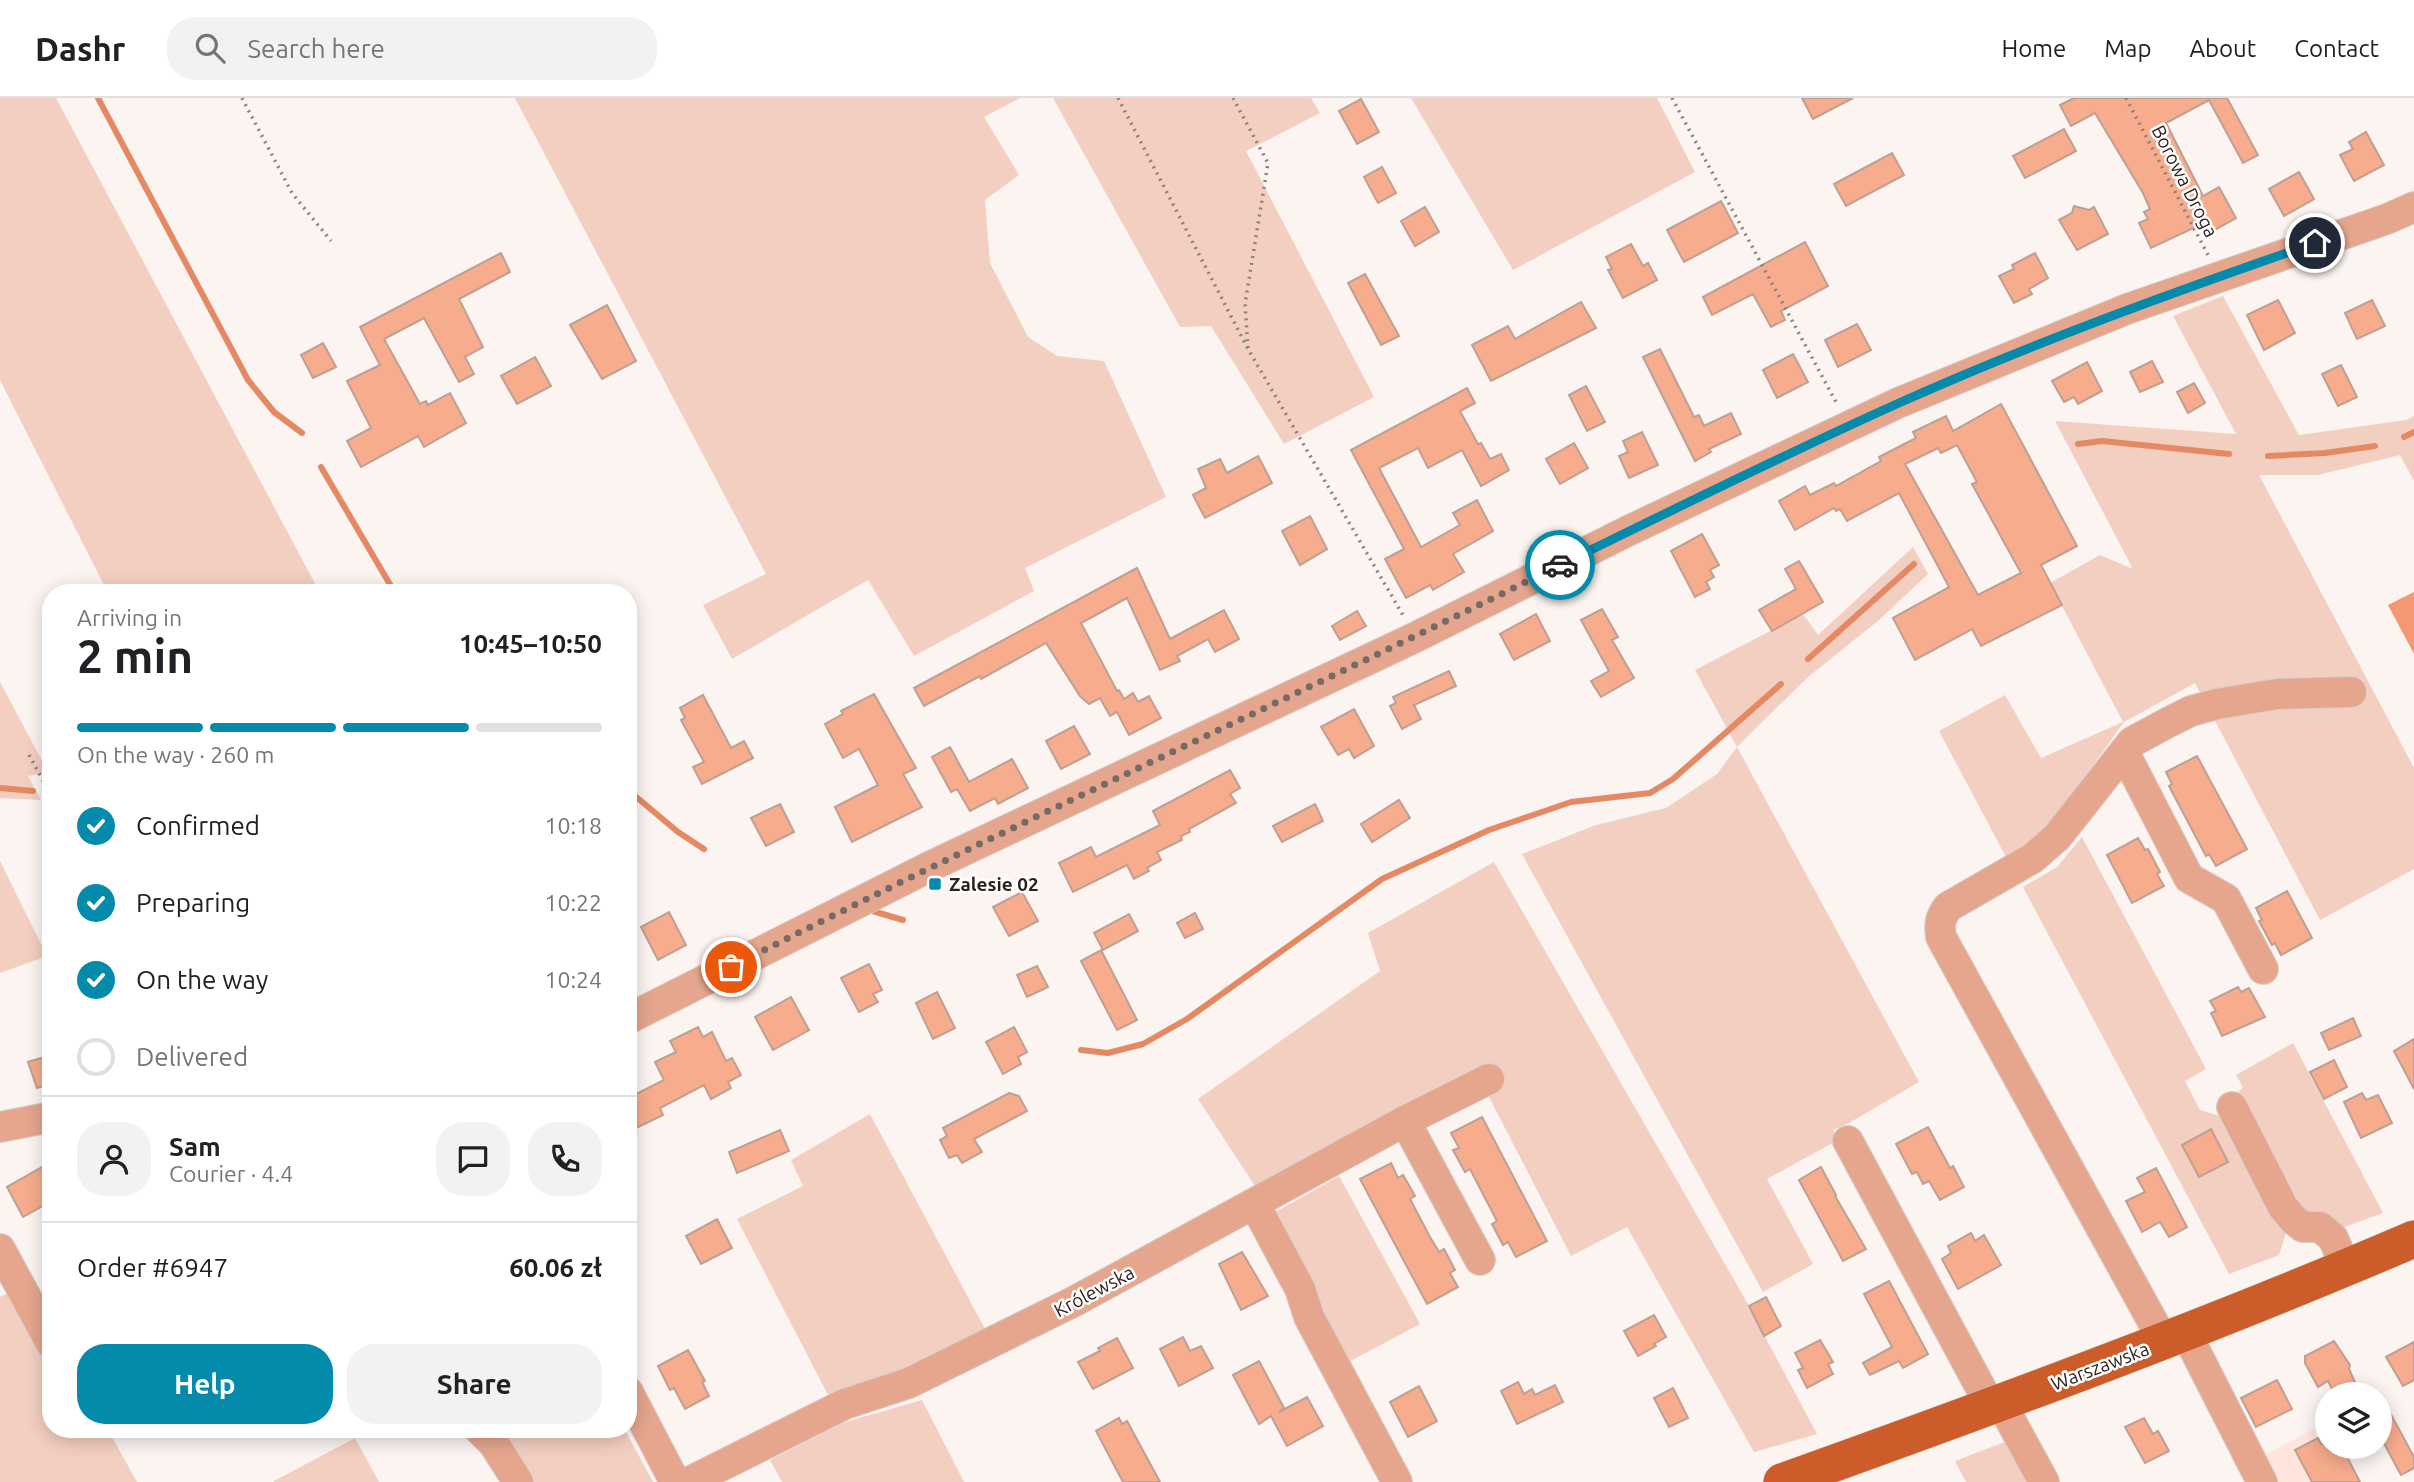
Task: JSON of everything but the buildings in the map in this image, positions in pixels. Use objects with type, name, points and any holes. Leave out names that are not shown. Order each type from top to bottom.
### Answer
[{"type":"main road","name":"Warszawska","points":[[1782,1482],[2175,1337],[2414,1239]]},
{"type":"street","points":[[637,1014],[932,866],[1416,637],[1630,530],[1853,425],[1969,373],[2127,309],[2387,219],[2414,207]]},
{"type":"street","points":[[2262,1482],[2191,1347],[2175,1337],[1941,937],[1939,924],[1948,907],[2033,858],[2057,837],[2132,742],[2191,711],[2217,704],[2277,694],[2351,692]]},
{"type":"street","points":[[2124,752],[2189,878],[2226,900],[2263,969]]},
{"type":"street","name":"Królewska","points":[[690,1482],[845,1404],[909,1383],[1075,1301],[1405,1121],[1489,1079]]},
{"type":"street","points":[[2232,1107],[2283,1207],[2303,1227],[2320,1227],[2333,1238],[2346,1268]]},
{"type":"street","points":[[0,1127],[42,1119]]},
{"type":"street","points":[[1405,1121],[1480,1260]]},
{"type":"street","points":[[1848,1141],[1996,1405],[2044,1482]]},
{"type":"street","points":[[1255,1205],[1300,1289],[1309,1317],[1397,1482]]},
{"type":"street","points":[[0,1249],[42,1326]]},
{"type":"street","points":[[637,1409],[675,1482]]},
{"type":"street","points":[[489,1438],[519,1482]]},
{"type":"path","points":[[242,98],[292,193],[331,241]]},
{"type":"path","points":[[1118,98],[1248,349],[1416,637]]},
{"type":"path","points":[[1233,98],[1268,163],[1245,304],[1248,349]]},
{"type":"path","points":[[1672,98],[1839,408],[1853,425]]},
{"type":"path","name":"Borowa Droga","points":[[2126,98],[2219,276]]},
{"type":"path","points":[[29,755],[42,779]]},
{"type":"shaded area","points":[[0,98],[56,98],[315,584],[103,584],[0,380]]},
{"type":"shaded area","points":[[515,98],[1020,98],[984,117],[1019,175],[985,200],[990,263],[1028,337],[1057,356],[1104,361],[1166,497],[1025,568],[1034,591],[914,656],[868,580],[732,659],[703,605],[766,574]]},
{"type":"shaded area","points":[[1053,98],[1311,98],[1320,113],[1246,151],[1374,397],[1284,444],[1211,326],[1180,327]]},
{"type":"shaded area","points":[[1411,98],[1657,98],[1695,172],[1513,270]]},
{"type":"shaded area","points":[[2223,296],[2299,435],[2406,420],[2414,416],[2414,481],[2400,455],[2318,475],[2259,475],[2414,768],[2414,869],[2320,920],[2195,683],[2124,722],[2043,836],[2006,857],[1939,731],[2005,695],[2041,758],[2123,722],[2050,583],[2100,555],[2133,569],[2055,421],[2236,434],[2173,316]]},
{"type":"shaded area","points":[[1913,547],[1928,574],[1879,620],[1808,677],[1737,747],[1695,670],[1803,614],[1818,635]]},
{"type":"shaded area","points":[[2414,592],[2414,654],[2388,605]]},
{"type":"shaded area","points":[[0,682],[42,761],[42,773],[28,776],[41,800],[0,798]]},
{"type":"shaded area","points":[[1737,747],[1919,1082],[1833,1130],[1838,1140],[1767,1179],[1813,1264],[1763,1292],[1522,854],[1596,825],[1666,808],[1717,774]]},
{"type":"shaded area","points":[[2082,837],[2206,1069],[2185,1081],[2200,1110],[2223,1117],[2286,1233],[2279,1255],[2229,1274],[2023,887],[2057,867]]},
{"type":"shaded area","points":[[0,861],[42,946],[42,958],[0,973]]},
{"type":"shaded area","points":[[1494,862],[1745,1299],[1817,1434],[1754,1452],[1627,1227],[1571,1256],[1489,1097],[1495,1072],[1255,1186],[1198,1099],[1380,971],[1368,933]]},
{"type":"shaded area","points":[[2293,1043],[2383,1213],[2339,1229],[2308,1217],[2236,1095],[2243,1087],[2236,1075]]},
{"type":"shaded area","points":[[870,1114],[985,1329],[904,1373],[828,1395],[737,1219],[803,1186],[791,1160]]},
{"type":"shaded area","points":[[1339,1176],[1420,1324],[1343,1365],[1272,1214]]},
{"type":"shaded area","points":[[10,1292],[42,1351],[42,1438],[112,1438],[137,1482],[0,1482],[0,1297]]},
{"type":"shaded area","points":[[922,1400],[964,1482],[782,1482],[770,1460],[842,1423]]},
{"type":"shaded area","points":[[2313,1429],[2315,1459],[2329,1459],[2341,1482],[2254,1482],[2245,1466]]},
{"type":"shaded area","points":[[355,1438],[379,1482],[273,1482],[274,1481]]},
{"type":"shaded area","points":[[502,1438],[629,1438],[653,1482],[527,1482]]},
{"type":"shaded area","points":[[2007,1441],[2027,1482],[1966,1482],[1955,1461]]},
{"type":"waterway","points":[[98,98],[248,380],[274,412],[302,433]]},
{"type":"waterway","points":[[2404,437],[2414,432]]},
{"type":"waterway","points":[[2078,444],[2102,441],[2229,454]]},
{"type":"waterway","points":[[2268,456],[2325,453],[2375,446]]},
{"type":"waterway","points":[[321,467],[390,584]]},
{"type":"waterway","points":[[1808,659],[1914,564]]},
{"type":"waterway","points":[[1081,1050],[1108,1053],[1143,1044],[1187,1019],[1382,879],[1489,830],[1571,802],[1650,793],[1673,779],[1781,684]]},
{"type":"waterway","points":[[0,788],[33,791]]},
{"type":"waterway","points":[[637,798],[678,832],[704,849]]},
{"type":"waterway","points":[[869,910],[903,920]]},
{"type":"way so far","points":[[731,967],[932,866],[1416,637],[1560,565]]},
{"type":"place","name":"Zalesie 02","points":[[935,884]]},
{"type":"route","points":[[1560,565],[1898,403],[2127,309],[2315,243]]}]
